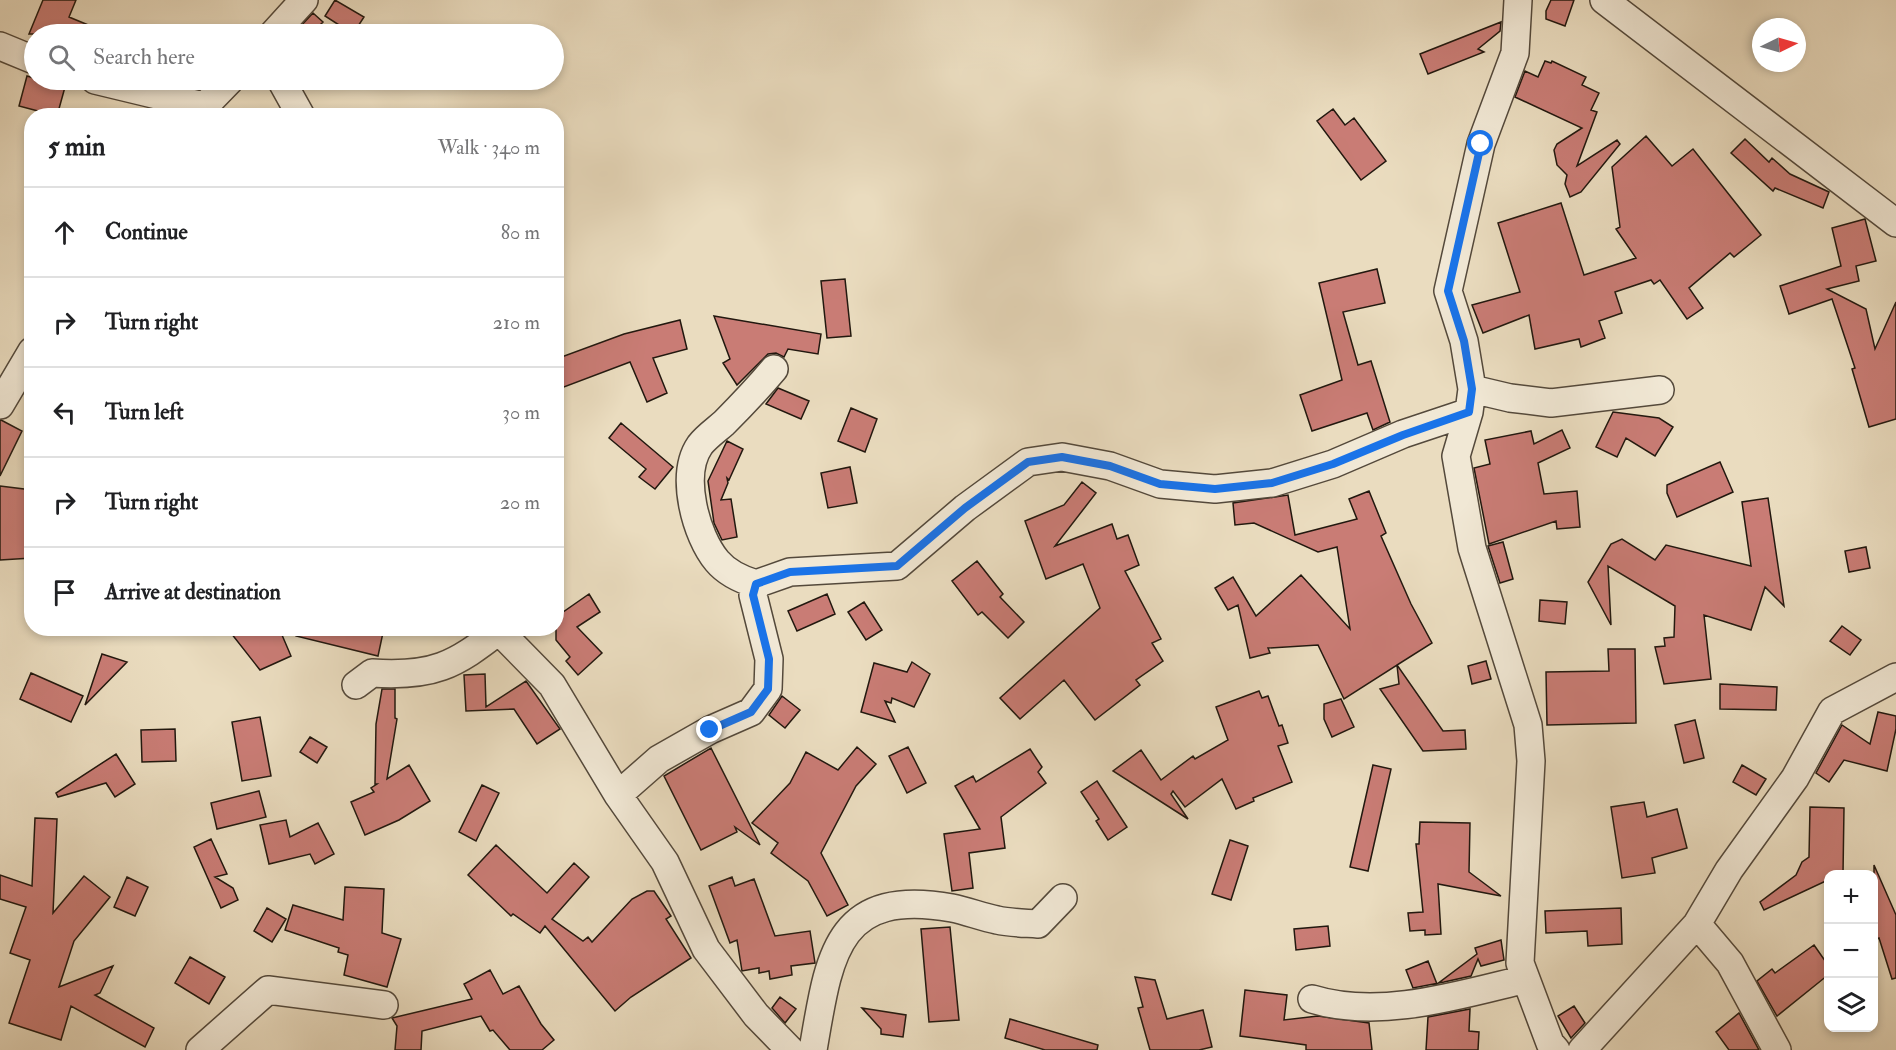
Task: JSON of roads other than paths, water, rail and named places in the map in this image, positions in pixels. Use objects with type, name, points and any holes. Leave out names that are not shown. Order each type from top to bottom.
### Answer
[{"type":"street","points":[[282,24],[304,0]]},
{"type":"street","points":[[1518,0],[1515,53],[1481,144],[1448,291],[1464,341],[1471,400],[1456,456],[1472,548],[1528,725],[1530,772],[1520,963],[1550,1042],[1556,1050]]},
{"type":"street","points":[[1604,0],[1896,223]]},
{"type":"street","points":[[0,46],[24,56]]},
{"type":"street","points":[[129,90],[189,108]]},
{"type":"street","points":[[202,108],[220,90]]},
{"type":"street","points":[[287,90],[297,108]]},
{"type":"street","points":[[0,405],[24,364]]},
{"type":"street","points":[[774,369],[750,397],[699,446],[692,469],[691,490],[698,531],[718,563],[742,580],[756,584],[790,572],[897,566],[965,508],[1028,462],[1062,457],[1110,466],[1160,484],[1215,489],[1272,483],[1333,464],[1403,435],[1471,400],[1510,398],[1551,403],[1660,390]]},
{"type":"street","points":[[618,795],[659,759],[710,730],[751,712],[768,689],[769,659],[753,595],[756,584]]},
{"type":"street","points":[[357,685],[372,673],[400,675],[432,671],[472,652],[492,636]]},
{"type":"street","points":[[504,636],[552,685],[618,795],[665,862],[706,949],[756,1015],[790,1050]]},
{"type":"street","points":[[1582,1050],[1697,924],[1729,870],[1795,778],[1832,711],[1896,677]]},
{"type":"street","points":[[813,1050],[832,959],[856,920],[878,910],[904,905],[953,908],[999,921],[1038,924],[1063,898]]},
{"type":"street","points":[[1697,924],[1730,963],[1777,1050]]},
{"type":"street","points":[[1312,999],[1332,1005],[1402,1005],[1444,999],[1526,979]]},
{"type":"street","points":[[200,1050],[267,990],[384,1005]]}]
